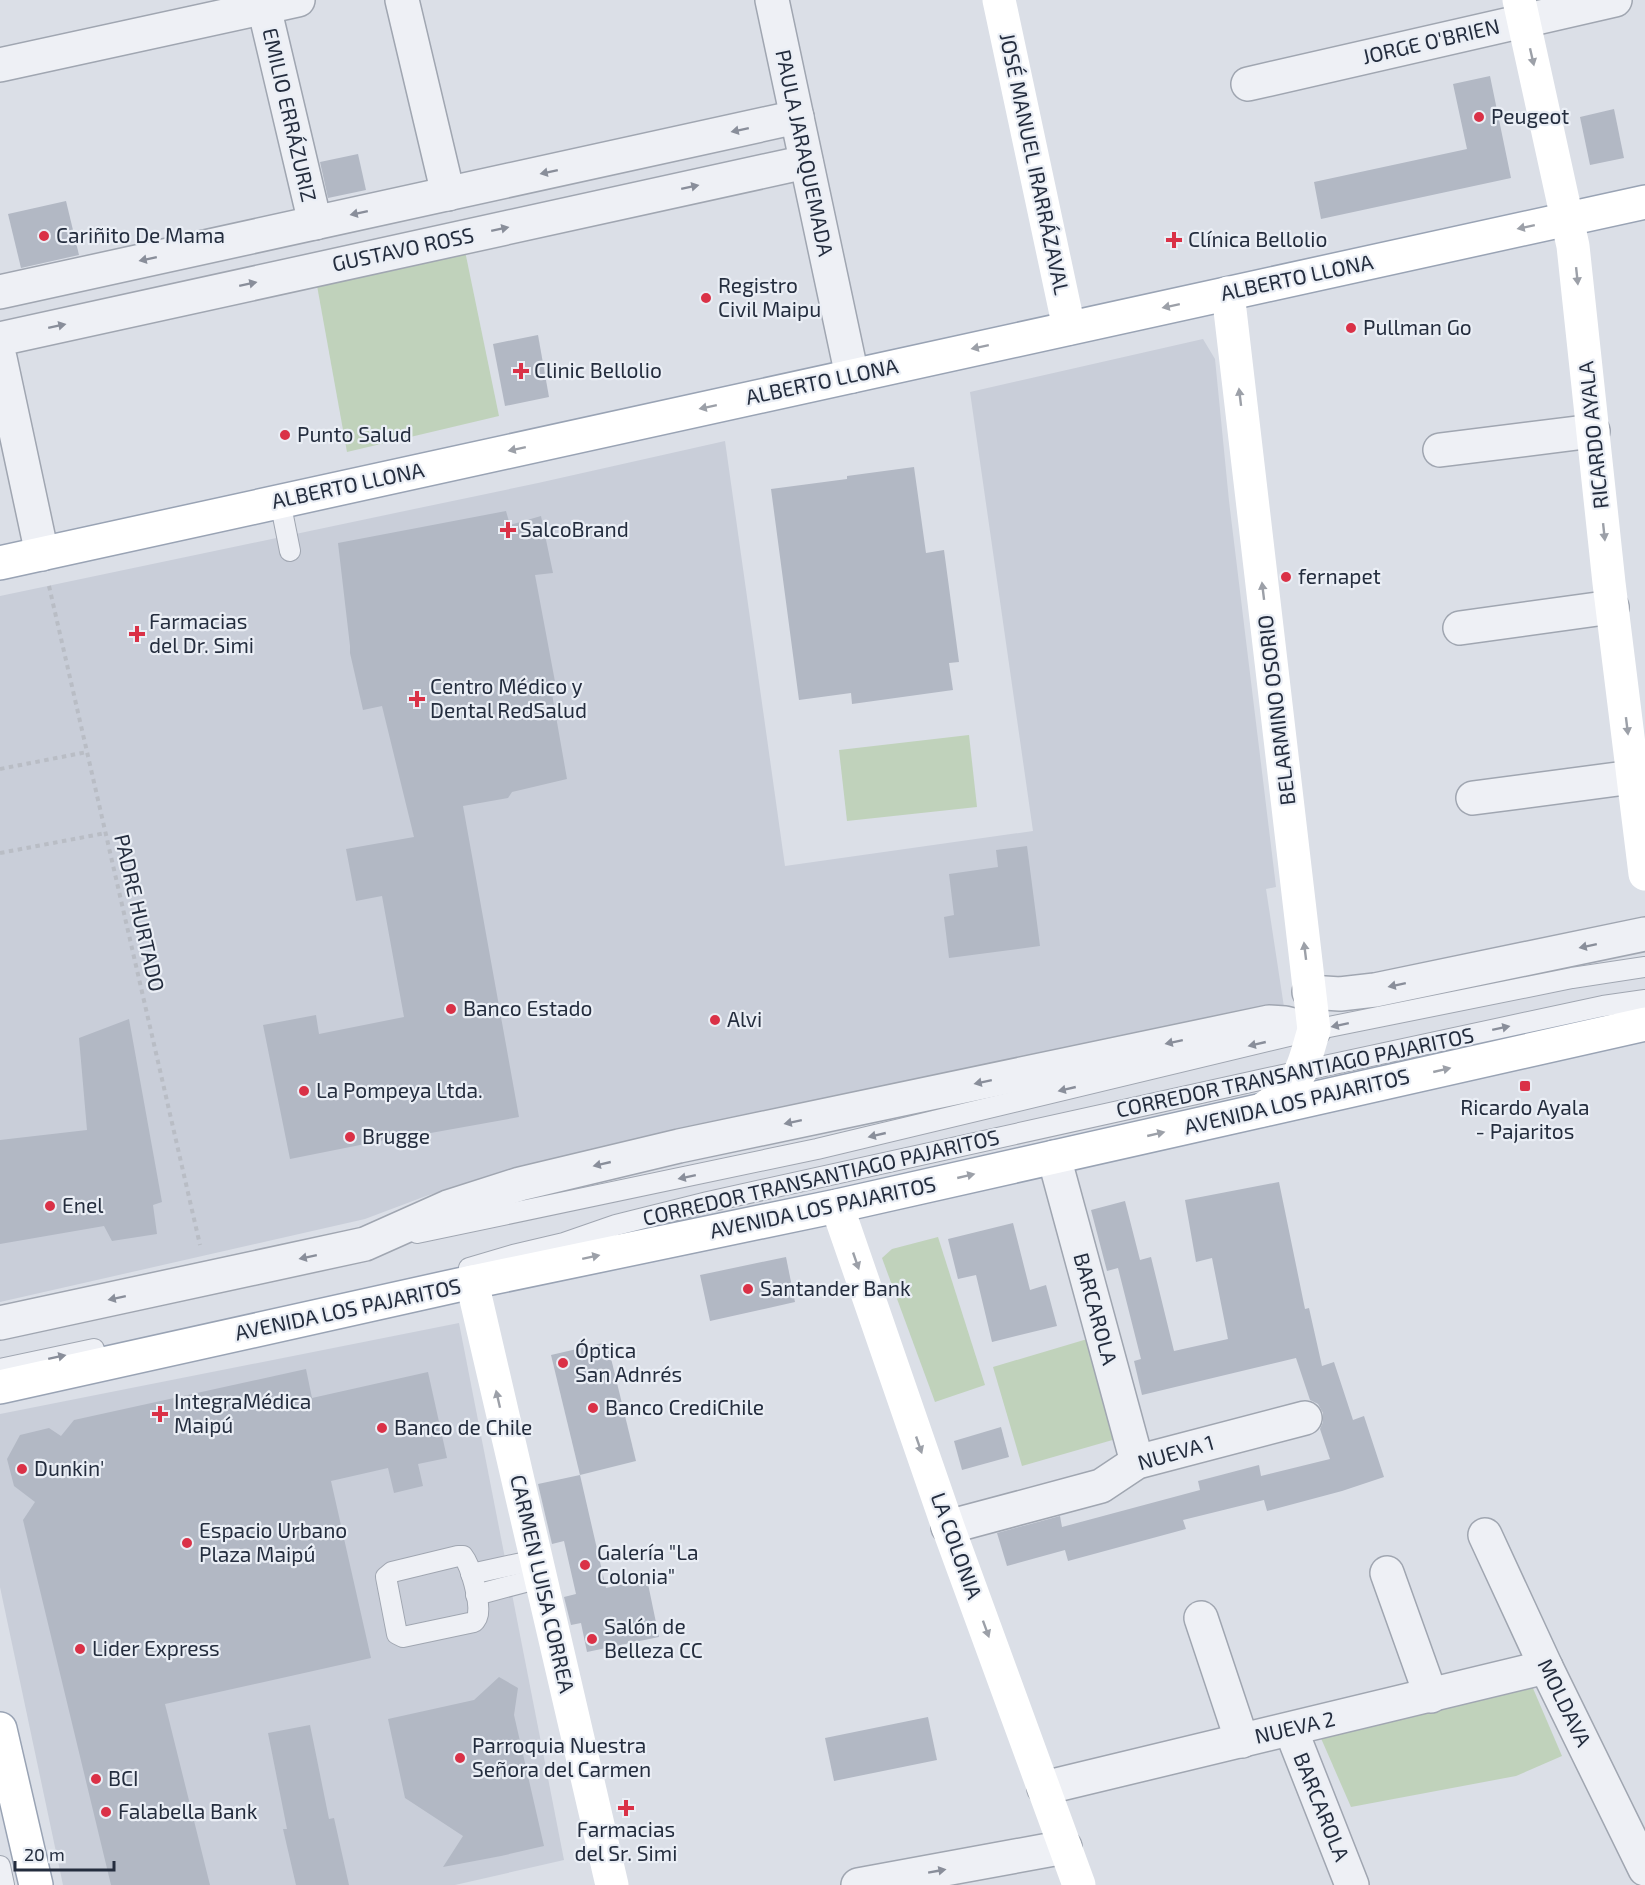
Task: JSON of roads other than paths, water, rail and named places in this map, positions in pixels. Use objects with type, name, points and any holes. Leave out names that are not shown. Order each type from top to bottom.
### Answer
[{"type":"main road","name":"JOSÉ MANUEL IRARRÁZAVAL","points":[[999,0],[1069,328]]},
{"type":"main road","name":"RICARDO AYALA","points":[[1522,10],[1574,246],[1612,607],[1645,874]]},
{"type":"main road","name":"ALBERTO LLONA","points":[[0,563],[1645,202]]},
{"type":"main road","name":"BELARMINO OSORIO","points":[[1228,293],[1314,1030],[1294,1083],[1262,1110]]},
{"type":"main road","name":"AVENIDA LOS PAJARITOS","points":[[0,1387],[472,1282],[837,1206],[1645,1024]]},
{"type":"main road","name":"LA COLONIA","points":[[837,1206],[948,1527],[1079,1885]]},
{"type":"main road","name":"CARMEN LUISA CORREA","points":[[472,1282],[612,1885]]},
{"type":"main road","points":[[0,1729],[36,1885]]},
{"type":"street","points":[[0,65],[298,0]]},
{"type":"street","points":[[402,0],[448,194]]},
{"type":"street","name":"PAULA JARAQUEMADA","points":[[772,0],[852,376]]},
{"type":"street","name":"JORGE O'BRIEN","points":[[1248,84],[1522,10],[1615,0]]},
{"type":"street","name":"EMILIO ERRÁZURIZ","points":[[264,8],[315,223]]},
{"type":"street","points":[[0,292],[797,117]]},
{"type":"street","name":"GUSTAVO ROSS","points":[[0,339],[806,162]]},
{"type":"street","points":[[0,358],[42,554]]},
{"type":"street","points":[[1440,450],[1593,431]]},
{"type":"street","points":[[1460,628],[1612,607]]},
{"type":"street","points":[[1473,798],[1633,777]]},
{"type":"street","points":[[1309,992],[1340,994],[1375,990],[1645,934]]},
{"type":"street","points":[[0,1323],[365,1244],[448,1207],[520,1184],[680,1146],[1269,1022],[1285,1023],[1314,1030]]},
{"type":"street","name":"BARCAROLA","points":[[1053,1157],[1137,1462]]},
{"type":"street","name":"NUEVA 1","points":[[948,1527],[1101,1486],[1137,1462],[1305,1418]]},
{"type":"street","name":"MOLDAVA","points":[[1485,1535],[1546,1667],[1645,1869]]},
{"type":"street","points":[[1387,1573],[1431,1696]]},
{"type":"street","points":[[1201,1618],[1242,1741]]},
{"type":"street","name":"NUEVA 2","points":[[1044,1788],[1546,1667]]},
{"type":"street","name":"BARCAROLA","points":[[1291,1730],[1352,1885]]},
{"type":"street","points":[[858,1885],[1065,1847]]},
{"type":"lane","points":[[280,501],[290,551]]},
{"type":"lane","name":"CORREDOR TRANSANTIAGO PAJARITOS","points":[[1314,1030],[1572,978],[1645,967]]},
{"type":"lane","name":"CORREDOR TRANSANTIAGO PAJARITOS","points":[[0,1369],[376,1290],[564,1243],[616,1225],[708,1202],[1300,1071],[1603,1006],[1645,1000]]},
{"type":"lane","points":[[463,1556],[467,1561],[476,1595],[478,1618],[474,1622],[404,1637],[397,1634],[386,1577],[392,1572],[463,1556]]},
{"type":"lane","points":[[471,1574],[538,1569]]},
{"type":"lane","points":[[476,1595],[538,1569]]},
{"type":"lane","points":[[0,1866],[4,1885]]},
{"type":"place","name":"Peugeot","points":[[1479,117]]},
{"type":"place","name":"Cariñito De Mama","points":[[44,236]]},
{"type":"place","name":"Clínica Bellolio","points":[[1174,240]]},
{"type":"place","name":"Registro Civil Maipu","points":[[706,298]]},
{"type":"place","name":"Pullman Go","points":[[1351,328]]},
{"type":"place","name":"Clinic Bellolio","points":[[521,371]]},
{"type":"place","name":"Punto Salud","points":[[285,435]]},
{"type":"place","name":"SalcoBrand","points":[[508,530]]},
{"type":"place","name":"fernapet","points":[[1286,577]]},
{"type":"place","name":"Farmacias del Dr. Simi","points":[[137,634]]},
{"type":"place","name":"Centro Médico y Dental RedSalud","points":[[417,699]]},
{"type":"place","name":"Banco Estado","points":[[451,1009]]},
{"type":"place","name":"Alvi","points":[[715,1020]]},
{"type":"place","name":"Ricardo Ayala - Pajaritos","points":[[1525,1086]]},
{"type":"place","name":"La Pompeya Ltda.","points":[[304,1091]]},
{"type":"place","name":"Brugge","points":[[350,1137]]},
{"type":"place","name":"Enel","points":[[50,1206]]},
{"type":"place","name":"Santander Bank","points":[[748,1289]]},
{"type":"place","name":"Óptica San Adnrés","points":[[563,1363]]},
{"type":"place","name":"Banco CrediChile","points":[[593,1408]]},
{"type":"place","name":"IntegraMédica Maipú","points":[[160,1414]]},
{"type":"place","name":"Banco de Chile","points":[[382,1428]]},
{"type":"place","name":"Dunkin'","points":[[22,1469]]},
{"type":"place","name":"Espacio Urbano Plaza Maipú","points":[[187,1543]]},
{"type":"place","name":"Galería \"La Colonia\"","points":[[585,1565]]},
{"type":"place","name":"Salón de Belleza CC","points":[[592,1639]]},
{"type":"place","name":"Lider Express","points":[[80,1649]]},
{"type":"place","name":"Parroquia Nuestra Señora del Carmen","points":[[460,1758]]},
{"type":"place","name":"BCI","points":[[96,1779]]},
{"type":"place","name":"Farmacias del Sr. Simi","points":[[626,1808]]},
{"type":"place","name":"Falabella Bank","points":[[106,1812]]}]
